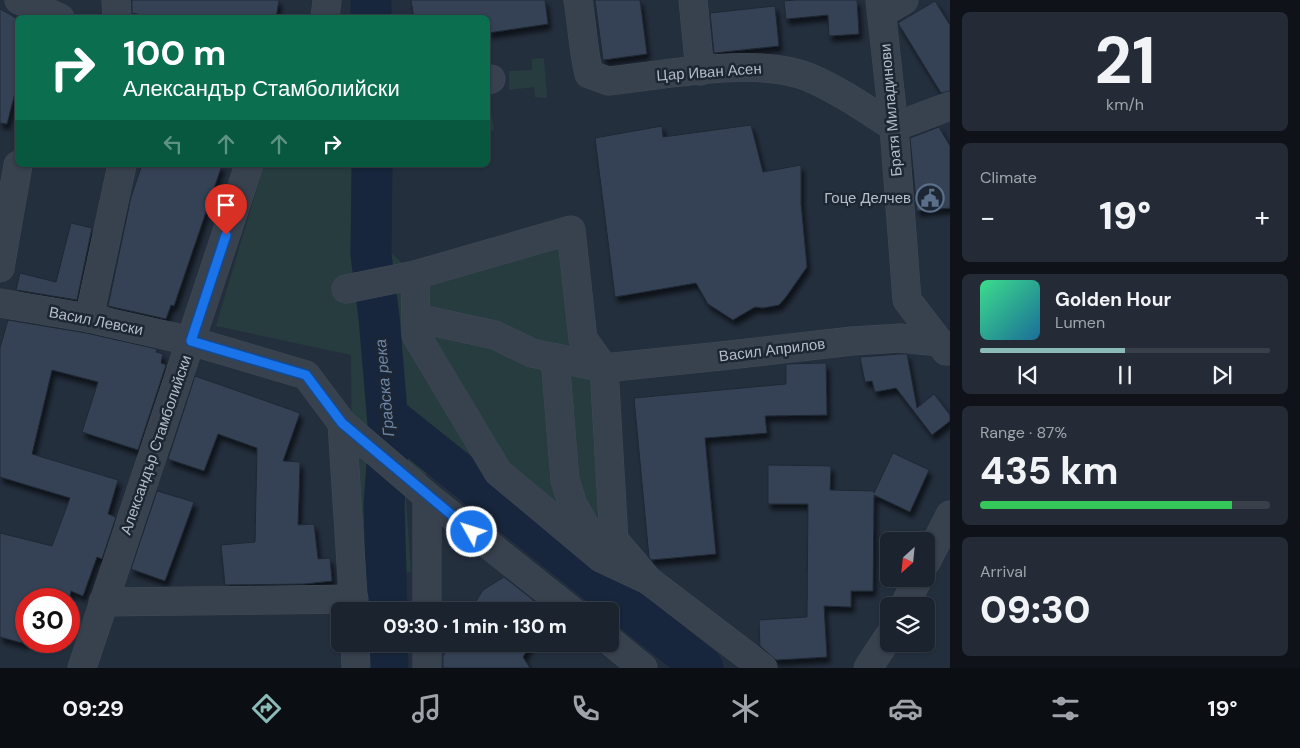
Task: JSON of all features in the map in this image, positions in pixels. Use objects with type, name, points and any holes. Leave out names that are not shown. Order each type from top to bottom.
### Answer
[{"type":"street","points":[[19,0],[48,15]]},
{"type":"street","points":[[116,0],[117,15]]},
{"type":"street","points":[[325,15],[327,0]]},
{"type":"street","name":"Цар Иван Асен","points":[[578,0],[589,74],[608,81],[700,70],[771,68],[807,77],[841,93],[894,127]]},
{"type":"street","points":[[693,0],[700,70]]},
{"type":"street","name":"Братя Миладинови","points":[[889,4],[894,127],[907,300],[945,349]]},
{"type":"street","points":[[894,127],[950,106]]},
{"type":"street","points":[[0,268],[18,167]]},
{"type":"street","points":[[89,318],[122,167]]},
{"type":"street","name":"Александър Стамболийски","points":[[82,668],[248,167]]},
{"type":"street","points":[[346,289],[415,275],[571,230],[583,339],[604,368],[614,540],[648,580]]},
{"type":"street","points":[[415,275],[416,336],[498,472],[601,558],[648,580]]},
{"type":"street","name":"Васил Левски","points":[[0,303],[89,318],[191,341],[306,375],[342,423],[427,496],[561,602]]},
{"type":"street","name":"Васил Априлов","points":[[416,318],[495,335],[532,353],[604,368],[852,341],[900,338],[945,349]]},
{"type":"street","points":[[555,358],[565,480],[573,505],[585,526],[605,549],[763,668]]},
{"type":"street","points":[[342,423],[354,602]]},
{"type":"street","points":[[427,496],[427,602]]},
{"type":"street","points":[[935,544],[950,515]]},
{"type":"street","points":[[103,602],[331,605]]},
{"type":"street","points":[[619,649],[643,668]]},
{"type":"street","points":[[868,668],[880,650]]},
{"type":"street","points":[[355,652],[356,668]]},
{"type":"street","points":[[427,652],[427,668]]},
{"type":"green space","points":[[384,9],[385,15],[352,15]]},
{"type":"green space","points":[[544,58],[547,98],[535,97],[534,87],[509,90],[509,71],[532,70],[532,59]]},
{"type":"green space","points":[[490,112],[491,112],[494,130],[490,131]]},
{"type":"green space","points":[[263,167],[383,167],[389,251],[415,275],[571,230],[614,540],[580,588],[428,471],[406,499],[411,572],[353,568],[351,355],[216,326]]},
{"type":"building","points":[[132,0],[279,0],[276,15],[142,15],[132,13]]},
{"type":"building","points":[[411,0],[545,0],[548,24],[490,33],[490,15],[414,15]]},
{"type":"building","points":[[595,0],[640,0],[647,54],[603,60]]},
{"type":"building","points":[[857,0],[859,34],[829,36],[828,15],[786,19],[784,1]]},
{"type":"building","points":[[935,1],[950,25],[950,91],[941,93],[898,23]]},
{"type":"building","points":[[775,6],[779,46],[714,53],[710,13]]},
{"type":"building","points":[[0,9],[15,17],[15,93],[7,124],[0,123]]},
{"type":"building","points":[[751,125],[763,172],[801,165],[801,203],[807,267],[786,297],[779,305],[763,308],[755,307],[733,320],[708,304],[696,283],[615,297],[595,138],[662,126],[663,137]]},
{"type":"building","points":[[939,127],[950,146],[950,208],[917,211],[910,138]]},
{"type":"building","points":[[141,167],[221,167],[174,306],[171,305],[166,319],[108,306],[131,197]]},
{"type":"building","points":[[71,223],[92,228],[77,300],[16,290],[20,273],[56,282]]},
{"type":"building","points":[[8,320],[86,333],[157,349],[156,352],[163,354],[161,363],[166,365],[138,450],[82,432],[98,382],[52,370],[32,454],[118,480],[108,514],[116,517],[102,559],[97,557],[83,596],[80,595],[80,588],[15,588],[15,641],[0,637],[0,533],[52,546],[70,498],[0,477],[0,348]]},
{"type":"building","points":[[907,354],[917,408],[934,394],[950,415],[950,421],[932,435],[896,388],[875,392],[872,381],[865,382],[860,357]]},
{"type":"building","points":[[826,363],[827,415],[765,416],[767,433],[705,438],[716,554],[651,560],[649,557],[634,398],[786,384],[786,364]]},
{"type":"building","points":[[195,376],[300,413],[283,461],[300,462],[298,525],[314,524],[318,559],[330,558],[332,581],[304,584],[225,585],[221,545],[255,542],[257,448],[218,434],[204,471],[168,459]]},
{"type":"building","points":[[893,453],[929,470],[910,512],[874,495],[873,591],[851,591],[851,607],[824,606],[827,657],[776,660],[760,646],[759,620],[807,617],[808,504],[768,504],[768,465],[831,466],[830,490],[874,491],[874,493]]},
{"type":"building","points":[[157,491],[194,502],[165,581],[131,569]]},
{"type":"building","points":[[504,577],[534,602],[476,602],[483,590]]},
{"type":"building","points":[[445,652],[526,652],[523,657],[530,668],[443,668],[443,656]]},
{"type":"waterway","name":"Градска река","points":[[371,0],[371,15]]},
{"type":"waterway","name":"Градска река","points":[[372,167],[371,255],[379,317],[389,436],[384,504],[387,602]]},
{"type":"waterway","points":[[388,416],[703,668]]},
{"type":"waterway","name":"Градска река","points":[[387,652],[388,668]]},
{"type":"place","name":"Гоце Делчев","points":[[930,198]]},
{"type":"route","points":[[226,235],[191,341],[306,375],[342,423],[472,532]]}]
